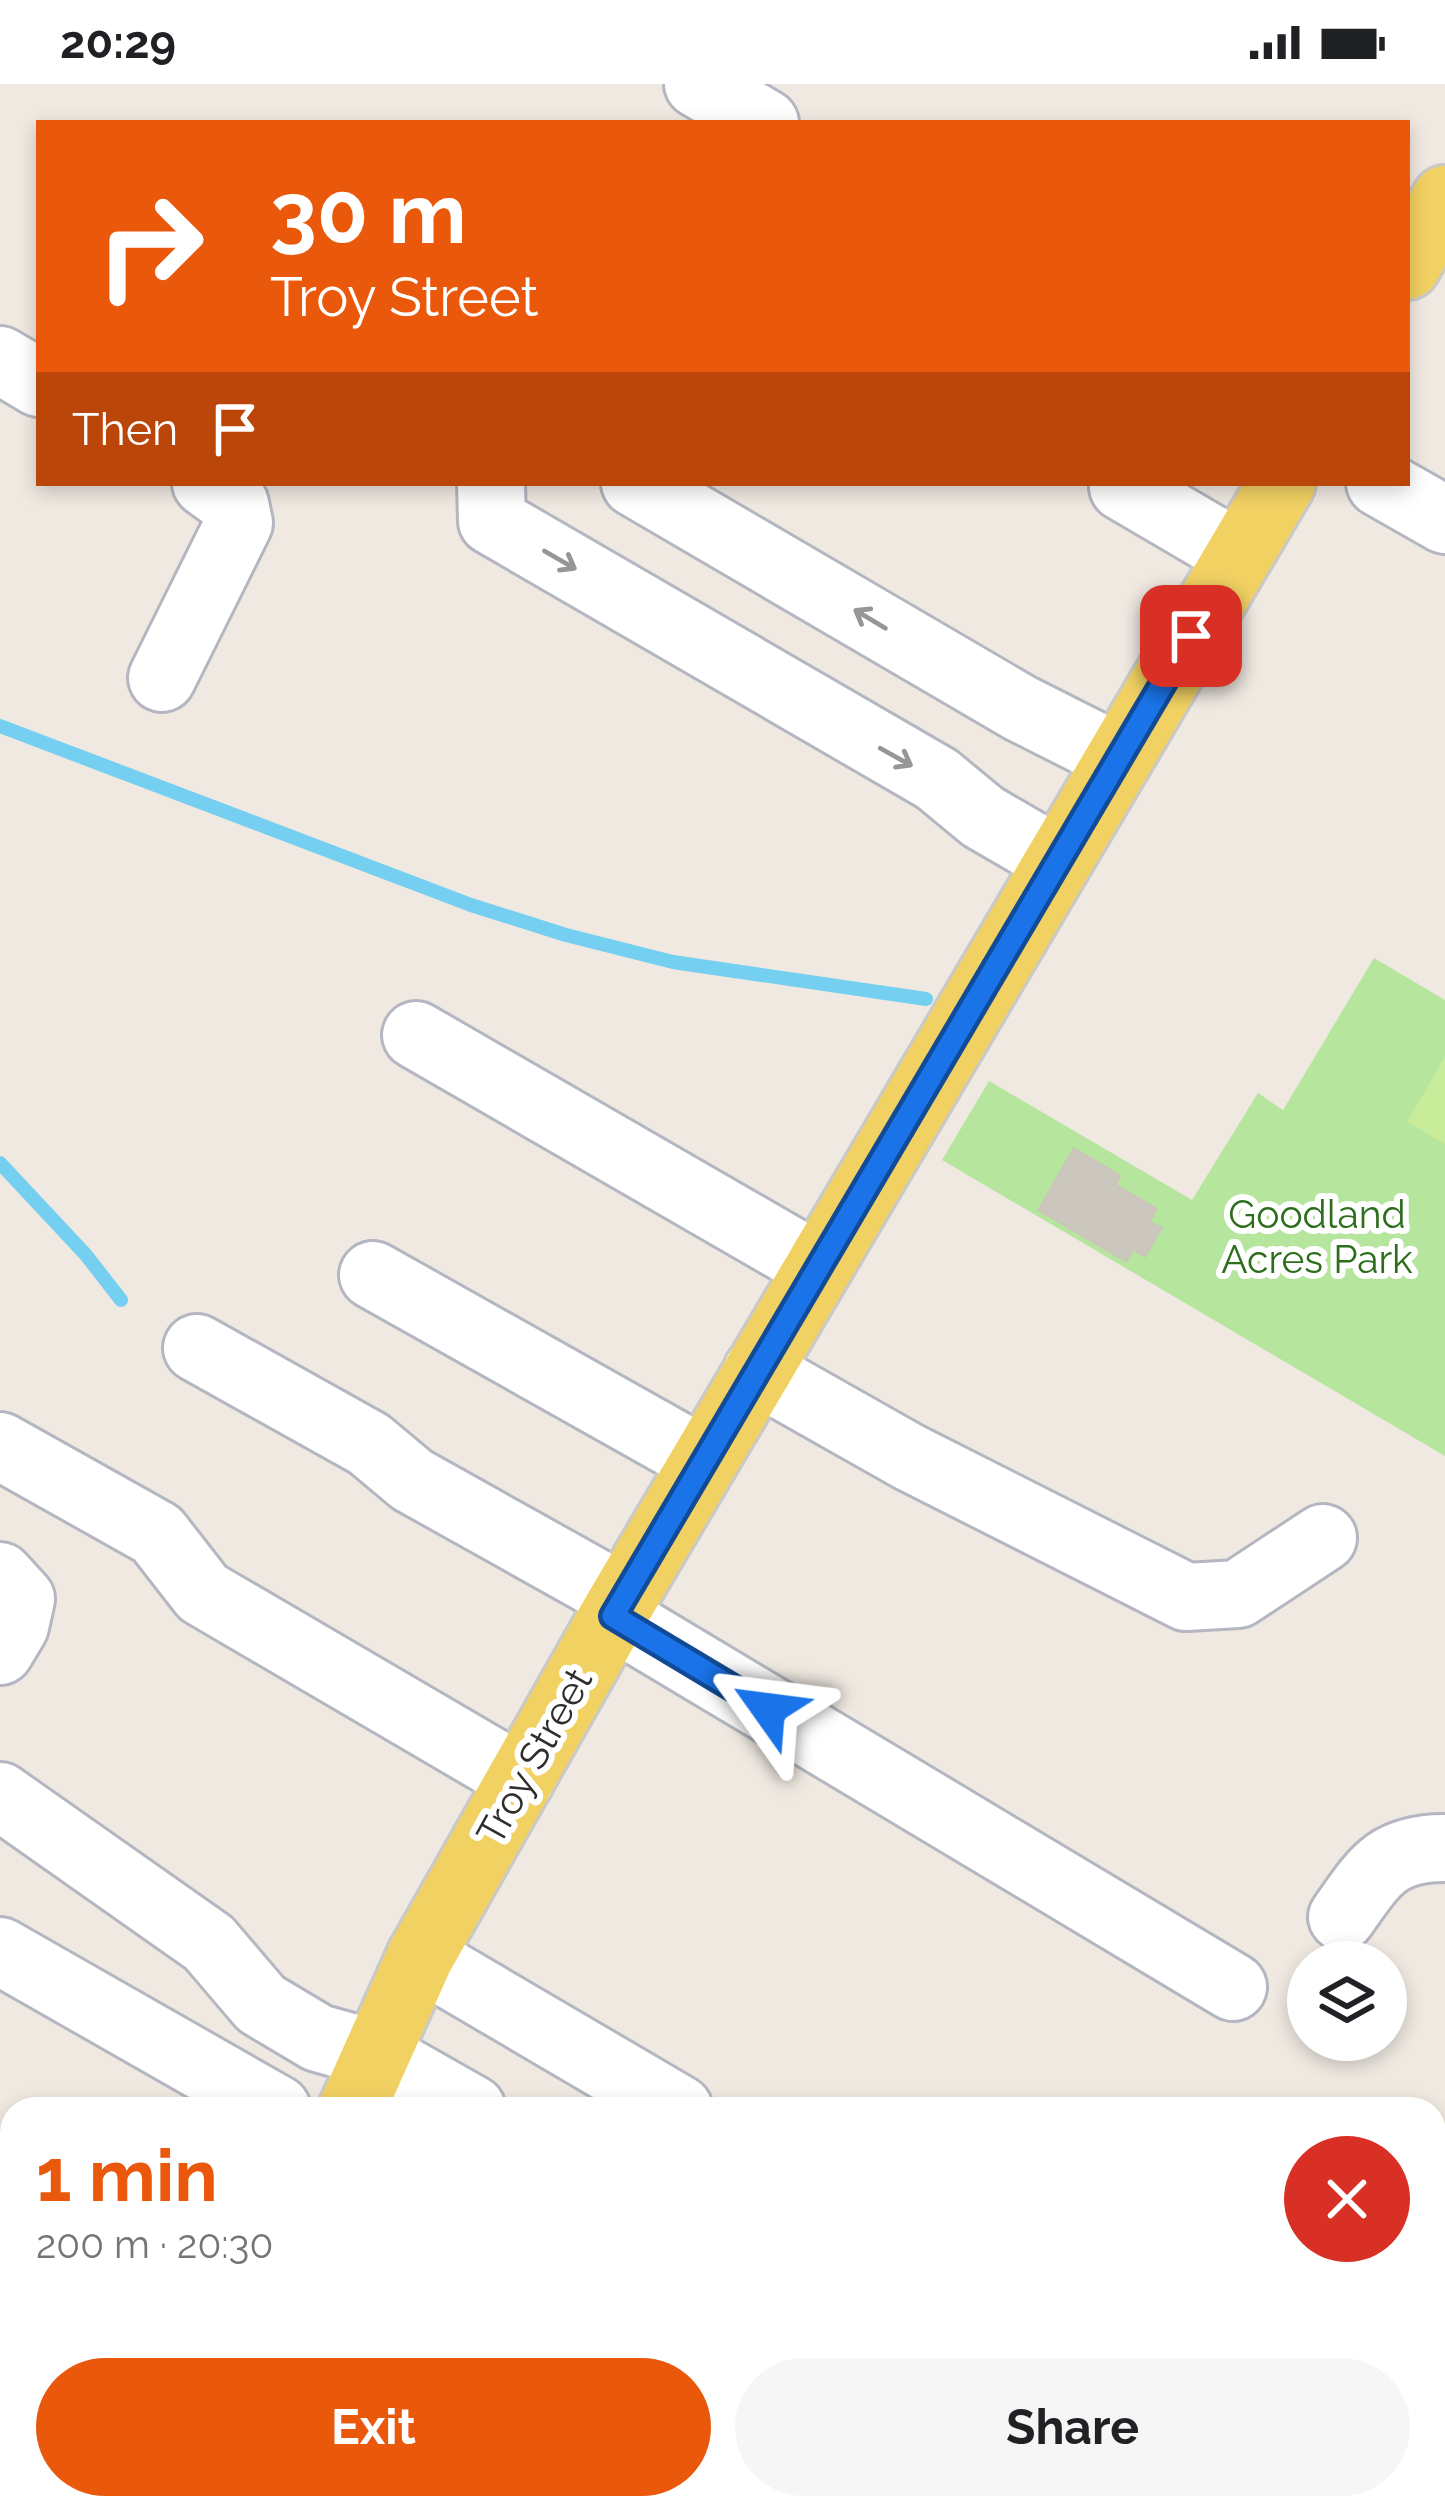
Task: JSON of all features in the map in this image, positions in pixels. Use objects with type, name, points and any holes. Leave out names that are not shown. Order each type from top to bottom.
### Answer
[{"type":"main road","points":[[1410,261],[1445,199]]},
{"type":"main road","name":"Troy Street","points":[[364,2081],[420,1957],[618,1607],[1280,486]]},
{"type":"street","points":[[698,84],[760,120]]},
{"type":"street","points":[[0,360],[36,381]]},
{"type":"street","points":[[162,678],[239,524],[236,504],[210,486]]},
{"type":"street","points":[[491,486],[491,521],[937,779],[982,817],[1057,860]]},
{"type":"street","points":[[639,486],[1020,709],[1118,758]]},
{"type":"street","points":[[1124,486],[1239,556]]},
{"type":"street","points":[[1385,486],[1445,520]]},
{"type":"street","points":[[416,1036],[818,1267]]},
{"type":"street","points":[[373,1275],[704,1461]]},
{"type":"street","points":[[197,1348],[369,1444],[412,1480],[1234,1987]]},
{"type":"street","points":[[757,1371],[909,1457],[1186,1598],[1238,1594],[1323,1538]]},
{"type":"street","points":[[0,1446],[157,1534],[203,1593],[521,1779]]},
{"type":"street","points":[[0,1576],[20,1599],[15,1625],[0,1652]]},
{"type":"street","points":[[0,1796],[209,1943],[262,2004],[318,2038],[364,2081],[426,2097]]},
{"type":"street","points":[[1342,1917],[1371,1876],[1409,1848],[1445,1848]]},
{"type":"street","points":[[0,1951],[256,2097]]},
{"type":"street","points":[[420,1957],[659,2097]]},
{"type":"green space","name":"Goodland Acres Park","points":[[1374,958],[1445,1000],[1445,1456],[942,1160],[989,1081],[1192,1200],[1258,1093],[1283,1110]]},
{"type":"green space","points":[[1445,1057],[1445,1144],[1407,1122]]},
{"type":"building","points":[[1074,1149],[1120,1176],[1115,1185],[1156,1209],[1149,1222],[1161,1228],[1145,1256],[1133,1249],[1126,1261],[1039,1210]]},
{"type":"waterway","points":[[0,726],[471,905],[566,935],[673,962],[926,999]]},
{"type":"waterway","points":[[0,1163],[121,1300]]},
{"type":"route","points":[[768,1709],[613,1616],[1191,636]]}]
